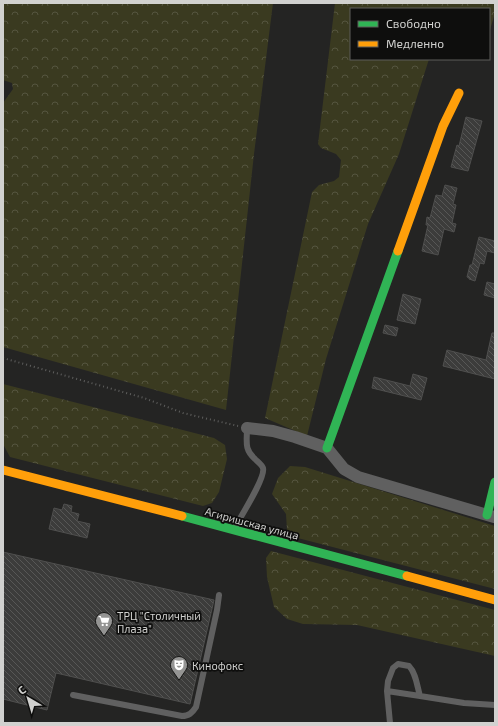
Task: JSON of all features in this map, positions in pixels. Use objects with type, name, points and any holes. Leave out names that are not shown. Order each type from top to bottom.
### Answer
[{"type":"street","points":[[327,448],[443,126],[460,93]]},
{"type":"street","points":[[248,428],[273,431],[327,448],[344,469],[358,477],[491,516],[495,482]]},
{"type":"street","name":"Агиришская улица","points":[[3,471],[233,530],[495,600]]},
{"type":"lane","points":[[233,530],[251,499],[263,474],[263,468],[247,448],[248,428]]},
{"type":"lane","points":[[73,695],[187,716],[196,707],[219,595]]},
{"type":"lane","points":[[390,723],[387,691],[388,681],[393,668],[398,664],[405,664],[412,669],[420,696]]},
{"type":"lane","points":[[387,691],[464,703],[495,705]]},
{"type":"path","points":[[3,358],[144,398],[183,413],[248,428]]},
{"type":"green space","points":[[3,3],[273,3],[254,154],[226,410],[3,347],[3,103],[13,89],[12,83],[3,80]]},
{"type":"green space","points":[[335,3],[495,3],[495,13],[490,30],[490,8],[350,8],[350,60],[429,60],[399,154],[368,224],[326,359],[307,436],[265,418],[312,192],[319,185],[334,181],[339,177],[341,160],[336,154],[321,148],[318,144]]},
{"type":"green space","points":[[3,384],[214,438],[225,445],[227,459],[219,492],[212,503],[203,506],[10,457],[3,444]]},
{"type":"green space","points":[[290,466],[305,467],[495,526],[495,589],[290,536],[287,530],[286,514],[272,494],[278,478]]},
{"type":"green space","points":[[271,551],[495,610],[495,656],[357,625],[303,624],[287,619],[274,607],[267,577],[266,558]]},
{"type":"building","points":[[466,117],[482,121],[468,171],[451,167],[457,145],[459,146]]},
{"type":"building","points":[[445,185],[457,188],[453,204],[456,205],[452,223],[456,224],[454,232],[444,229],[438,255],[422,251],[428,225],[426,225],[427,217],[430,218],[436,195],[442,196]]},
{"type":"building","points":[[479,237],[495,241],[495,253],[487,251],[484,264],[480,263],[475,281],[467,277],[470,265],[472,265]]},
{"type":"building","points":[[487,282],[495,284],[495,298],[484,295]]},
{"type":"building","points":[[403,294],[421,299],[415,324],[397,320]]},
{"type":"building","points":[[385,325],[398,328],[396,336],[383,333]]},
{"type":"building","points":[[492,333],[495,333],[495,379],[443,366],[447,350],[486,360]]},
{"type":"building","points":[[413,374],[427,378],[421,400],[372,388],[374,377],[410,386]]},
{"type":"building","points":[[64,504],[72,506],[71,512],[79,514],[77,521],[90,524],[87,538],[49,529],[54,508],[62,510]]},
{"type":"building","name":"ТРЦ \"Столичный Плаза\"","points":[[3,552],[214,600],[190,704],[56,673],[47,710],[3,699]]},
{"type":"traffic: fast","points":[[327,448],[398,251]]},
{"type":"traffic: fast","points":[[487,515],[495,482]]},
{"type":"traffic: fast","points":[[182,516],[407,576]]},
{"type":"traffic: slow","points":[[398,251],[443,126],[459,93]]},
{"type":"traffic: slow","points":[[3,470],[182,516]]},
{"type":"traffic: slow","points":[[407,576],[495,600]]},
{"type":"place","name":"ТРЦ \"Столичный Плаза\"","points":[[104,636]]},
{"type":"place","name":"Кинофокс","points":[[179,680]]}]
